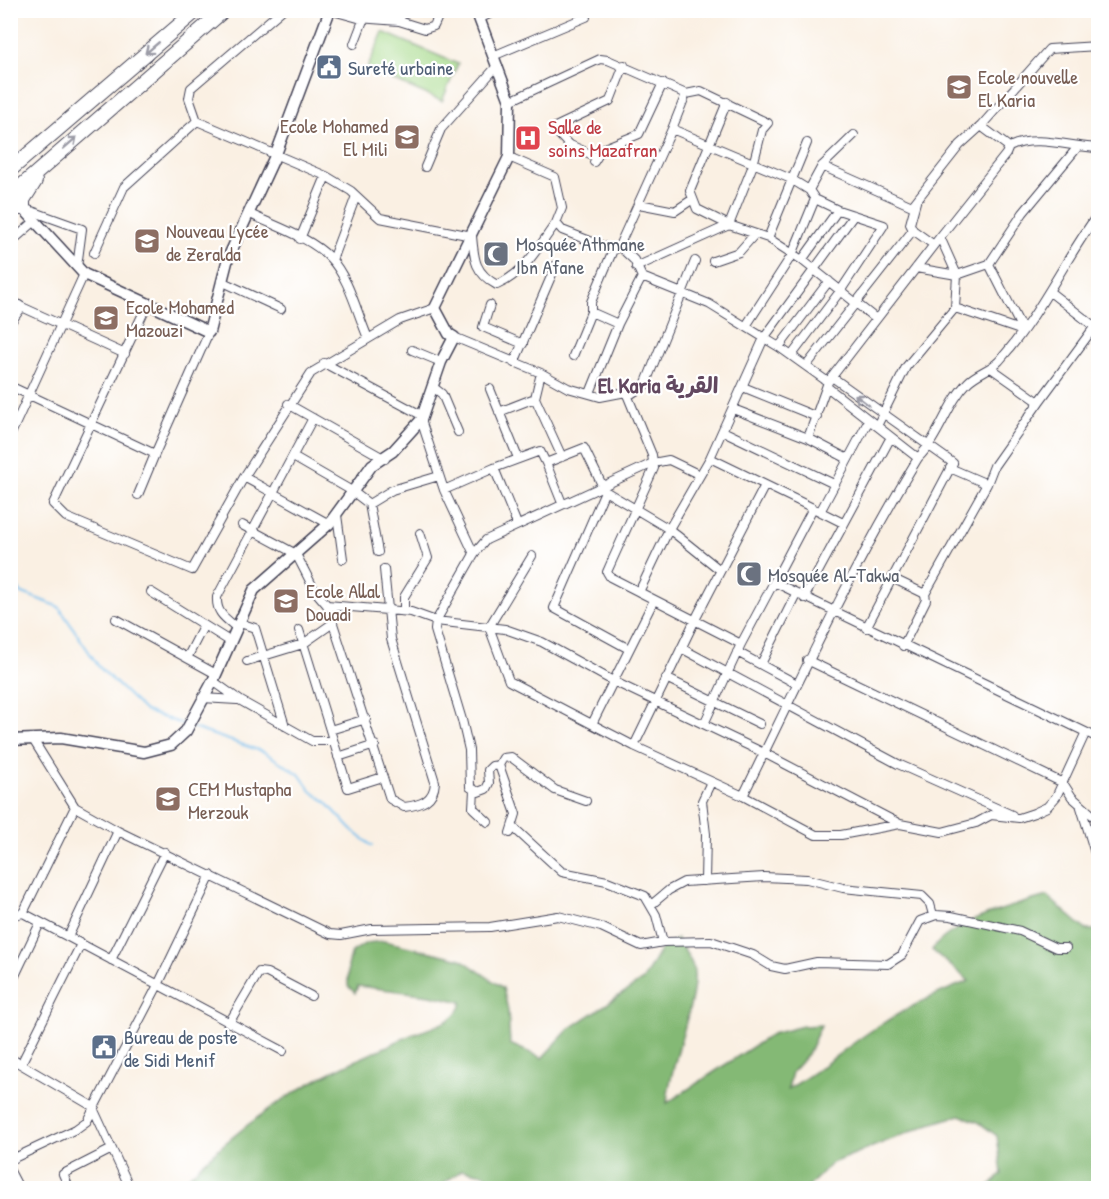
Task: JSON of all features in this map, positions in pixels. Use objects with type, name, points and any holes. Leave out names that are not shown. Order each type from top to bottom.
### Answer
[{"type":"highway","points":[[10,170],[196,10]]},
{"type":"highway","points":[[10,196],[224,10]]},
{"type":"highway","points":[[16,208],[52,158]]},
{"type":"street","points":[[282,10],[191,88],[189,98],[197,121],[326,176],[356,196],[380,218],[472,236]]},
{"type":"street","points":[[138,495],[209,332],[221,282],[248,213],[276,154],[329,10],[399,21],[428,29],[436,24],[441,10]]},
{"type":"street","points":[[399,21],[403,10]]},
{"type":"street","points":[[148,303],[93,424],[53,504],[66,517],[192,570],[288,404],[311,373],[324,363],[400,320],[435,308],[509,157],[510,101],[477,15],[498,10]]},
{"type":"street","points":[[354,44],[365,15]]},
{"type":"street","points":[[425,167],[441,129],[495,61],[586,17]]},
{"type":"street","points":[[822,166],[912,206],[960,145],[981,126],[1049,49],[1098,46]]},
{"type":"street","points":[[510,101],[600,59],[624,65],[686,94],[701,91],[768,123],[762,130],[753,165],[729,225],[636,267]]},
{"type":"street","points":[[624,65],[610,101],[552,128],[568,144],[596,159],[602,149],[639,134],[663,83]]},
{"type":"street","points":[[573,356],[591,312],[591,302],[639,204],[686,94]]},
{"type":"street","points":[[698,209],[690,191],[727,102]]},
{"type":"street","points":[[94,253],[124,187],[197,121]]},
{"type":"street","points":[[981,126],[1009,147]]},
{"type":"street","points":[[672,129],[791,180],[810,190],[815,199],[838,210],[884,225],[841,290],[792,356]]},
{"type":"street","points":[[810,190],[822,166],[854,135]]},
{"type":"street","points":[[808,438],[829,382],[915,268],[1006,154],[1009,147],[1019,142],[1031,141],[1077,148],[1098,148]]},
{"type":"street","points":[[768,238],[807,143]]},
{"type":"street","points":[[915,268],[957,275],[989,264],[1023,213],[1077,148]]},
{"type":"street","points":[[472,236],[476,268],[497,285],[513,278],[523,268],[556,223],[562,208],[555,177],[509,157]]},
{"type":"street","points":[[300,239],[326,176]]},
{"type":"street","points":[[332,260],[356,196]]},
{"type":"street","points":[[684,207],[693,199]]},
{"type":"street","points":[[746,326],[792,255],[815,199]]},
{"type":"street","points":[[916,202],[910,224],[913,230],[934,245]]},
{"type":"street","points":[[639,204],[669,211],[684,207],[698,209],[729,225],[768,238],[802,260],[876,319]]},
{"type":"street","points":[[16,208],[34,222],[81,270],[209,332]]},
{"type":"street","points":[[10,436],[61,324],[81,270],[82,229],[16,208]]},
{"type":"street","points":[[802,260],[838,210]]},
{"type":"street","points":[[248,213],[300,239],[332,260],[338,268],[368,338]]},
{"type":"street","points":[[743,796],[831,612],[876,528],[918,458],[968,381],[991,368],[1023,331],[1050,292],[1077,243],[1098,214]]},
{"type":"street","points":[[639,592],[669,529],[710,458],[764,338],[816,271],[854,215]]},
{"type":"street","points":[[10,243],[34,222]]},
{"type":"street","points":[[556,223],[562,230],[628,253],[642,277],[709,304],[746,326],[953,463],[866,628]]},
{"type":"street","points":[[807,365],[913,230]]},
{"type":"street","points":[[713,261],[739,252],[755,234]]},
{"type":"street","points":[[877,426],[906,367],[955,308],[957,275],[940,237]]},
{"type":"street","points":[[628,396],[645,385],[695,261]]},
{"type":"street","points":[[989,264],[1023,331]]},
{"type":"street","points":[[514,363],[556,265]]},
{"type":"street","points":[[590,393],[618,324],[642,277]]},
{"type":"street","points":[[778,347],[829,281]]},
{"type":"street","points":[[221,282],[281,309]]},
{"type":"street","points":[[903,646],[926,600],[925,594],[987,484],[994,466],[1097,325],[1050,292]]},
{"type":"street","points":[[10,299],[22,307],[125,354]]},
{"type":"street","points":[[490,305],[483,327],[523,344]]},
{"type":"street","points":[[10,323],[22,307]]},
{"type":"street","points":[[435,308],[449,334],[541,373],[568,388],[600,397],[626,392],[654,468],[634,507],[607,572],[610,577],[694,620],[761,664],[797,684]]},
{"type":"street","points":[[955,308],[1023,331]]},
{"type":"street","points":[[591,312],[618,324]]},
{"type":"street","points":[[10,740],[61,738],[144,752],[171,745],[186,731],[202,698],[215,678],[254,590],[329,524],[372,465],[385,459],[422,418],[441,362],[454,337]]},
{"type":"street","points":[[412,350],[441,362]]},
{"type":"street","points":[[324,363],[422,418],[444,490],[474,554]]},
{"type":"street","points":[[991,368],[1039,402]]},
{"type":"street","points":[[541,373],[535,398],[562,457]]},
{"type":"street","points":[[829,382],[869,420],[918,458]]},
{"type":"street","points":[[10,386],[155,454]]},
{"type":"street","points":[[433,387],[442,394],[458,432]]},
{"type":"street","points":[[743,387],[817,417]]},
{"type":"street","points":[[490,388],[518,458]]},
{"type":"street","points":[[500,412],[535,398]]},
{"type":"street","points":[[288,404],[385,459]]},
{"type":"street","points":[[733,410],[808,438],[848,459]]},
{"type":"street","points":[[285,726],[266,656],[255,628],[239,626],[220,614],[217,597],[313,418]]},
{"type":"street","points":[[704,723],[739,648],[774,582],[834,484],[869,420]]},
{"type":"street","points":[[723,431],[834,484]]},
{"type":"street","points":[[761,664],[891,437]]},
{"type":"street","points":[[546,463],[584,448],[603,488],[669,529],[720,570]]},
{"type":"street","points":[[444,490],[540,451],[562,503]]},
{"type":"street","points":[[292,457],[352,491],[369,504],[378,552]]},
{"type":"street","points":[[710,458],[843,523]]},
{"type":"street","points":[[499,765],[492,766],[488,770],[489,783],[486,789],[474,790],[470,787],[469,750],[435,630],[436,621],[474,554],[486,540],[517,524],[562,503],[603,488],[653,463],[669,460],[700,475]]},
{"type":"street","points":[[494,468],[517,524]]},
{"type":"street","points":[[950,468],[987,484]]},
{"type":"street","points":[[369,504],[392,490],[439,476]]},
{"type":"street","points":[[244,477],[329,524]]},
{"type":"street","points":[[634,746],[694,620],[765,485]]},
{"type":"street","points":[[603,488],[554,608],[629,649]]},
{"type":"street","points":[[337,515],[344,559]]},
{"type":"street","points":[[242,525],[296,554],[315,591],[327,605],[375,745],[390,799],[404,807],[426,801],[435,790],[435,782],[391,639],[386,609],[384,569]]},
{"type":"street","points":[[404,611],[404,597],[428,558],[420,533]]},
{"type":"street","points":[[489,627],[532,556]]},
{"type":"street","points":[[892,578],[925,594]]},
{"type":"street","points":[[774,582],[831,612],[1085,734],[1098,738]]},
{"type":"street","points":[[151,592],[231,642]]},
{"type":"street","points":[[592,724],[654,600]]},
{"type":"street","points":[[327,605],[404,611],[436,621],[505,629],[542,642],[613,681],[704,723],[900,824],[942,832],[976,823],[991,816],[1018,818],[1047,807],[1056,797],[1085,734]]},
{"type":"street","points":[[116,619],[186,658],[215,678],[241,701],[285,726],[312,741],[333,741]]},
{"type":"street","points":[[247,661],[303,644],[333,623]]},
{"type":"street","points":[[186,658],[204,625]]},
{"type":"street","points":[[489,627],[509,681],[634,746],[743,796],[816,834],[841,835],[900,824]]},
{"type":"street","points":[[299,630],[348,788],[384,777]]},
{"type":"street","points":[[681,648],[729,671],[898,764],[1018,818]]},
{"type":"street","points":[[807,660],[1063,783],[1080,804],[1098,820]]},
{"type":"street","points":[[666,678],[760,724]]},
{"type":"street","points":[[202,698],[227,698],[241,701]]},
{"type":"street","points":[[330,730],[366,719]]},
{"type":"street","points":[[1085,734],[1098,733]]},
{"type":"street","points":[[32,738],[75,807],[118,831],[330,934],[341,935],[372,929],[490,927],[526,919],[558,916],[601,927],[641,946],[663,942],[711,941],[745,952],[771,966],[784,969],[817,962],[859,962],[881,965],[893,962],[902,955],[920,921],[933,915],[951,916],[1012,929],[1056,948],[1066,948]]},
{"type":"street","points":[[338,757],[375,745]]},
{"type":"street","points":[[499,765],[503,758],[511,757],[555,790],[586,801]]},
{"type":"street","points":[[499,765],[515,808],[511,830],[558,869],[582,878],[607,881],[645,896],[651,905],[663,942]]},
{"type":"street","points":[[705,881],[706,834],[702,801],[711,782]]},
{"type":"street","points":[[474,790],[472,808],[488,822]]},
{"type":"street","points":[[1080,804],[1098,863]]},
{"type":"street","points":[[23,913],[75,807]]},
{"type":"street","points":[[68,937],[118,831]]},
{"type":"street","points":[[111,960],[165,852]]},
{"type":"street","points":[[10,1150],[13,1159],[76,1129],[87,1120],[92,1106],[158,985],[211,876]]},
{"type":"street","points":[[651,905],[680,884],[764,877],[807,879],[843,888],[922,896],[930,904],[933,915]]},
{"type":"street","points":[[10,916],[23,913],[283,1051]]},
{"type":"street","points":[[10,986],[40,923]]},
{"type":"street","points":[[21,1064],[81,945]]},
{"type":"street","points":[[229,1023],[259,972],[267,973],[311,996]]},
{"type":"street","points":[[10,1058],[92,1106],[130,1188]]},
{"type":"street","points":[[69,1188],[63,1174],[112,1149]]},
{"type":"street","points":[[10,1171],[19,1188]]},
{"type":"green space","points":[[383,32],[458,64],[442,101],[367,69]]},
{"type":"green space","points":[[1047,896],[1086,930],[1098,930],[1098,1188],[987,1188],[1002,1174],[997,1136],[978,1122],[960,1115],[930,1124],[832,1163],[807,1188],[556,1186],[506,1188],[484,1174],[462,1170],[437,1188],[177,1188],[207,1159],[273,1106],[344,1066],[404,1038],[439,1025],[454,1016],[462,1002],[430,995],[358,986],[355,993],[348,986],[348,966],[352,952],[366,943],[384,941],[461,959],[503,988],[508,1010],[510,1044],[542,1058],[569,1029],[643,980],[662,947],[677,939],[692,964],[694,979],[689,1012],[667,1103],[772,1034],[803,1026],[821,1025],[808,1054],[792,1072],[788,1089],[903,1011],[969,981],[932,950],[941,940],[984,916]]},
{"type":"waterway","points":[[10,572],[20,592],[59,607],[99,667],[145,711],[185,725]]},
{"type":"waterway","points":[[193,728],[264,752],[299,774],[311,791],[325,801],[352,830],[372,846]]},
{"type":"place","name":"Sureté urbaine","points":[[329,67]]},
{"type":"place","name":"Ecole nouvelle El Karia","points":[[959,87]]},
{"type":"place","name":"Ecole Mohamed El Mili","points":[[407,137]]},
{"type":"place","name":"Salle de soins Mazafran","points":[[528,138]]},
{"type":"place","name":"Nouveau Lycée de Zeralda","points":[[147,241]]},
{"type":"place","name":"Mosquée Athmane Ibn Afane","points":[[496,254]]},
{"type":"place","name":"Ecole Mohamed Mazouzi","points":[[106,318]]},
{"type":"place","name":"Mosquée Al-Takwa","points":[[749,574]]},
{"type":"place","name":"Ecole Allal Douadi","points":[[286,601]]},
{"type":"place","name":"CEM Mustapha Merzouk","points":[[168,799]]},
{"type":"place","name":"Bureau de poste de Sidi Menif","points":[[104,1047]]},
{"type":"district","name":"El Karia القرية","points":[[658,385]]}]
